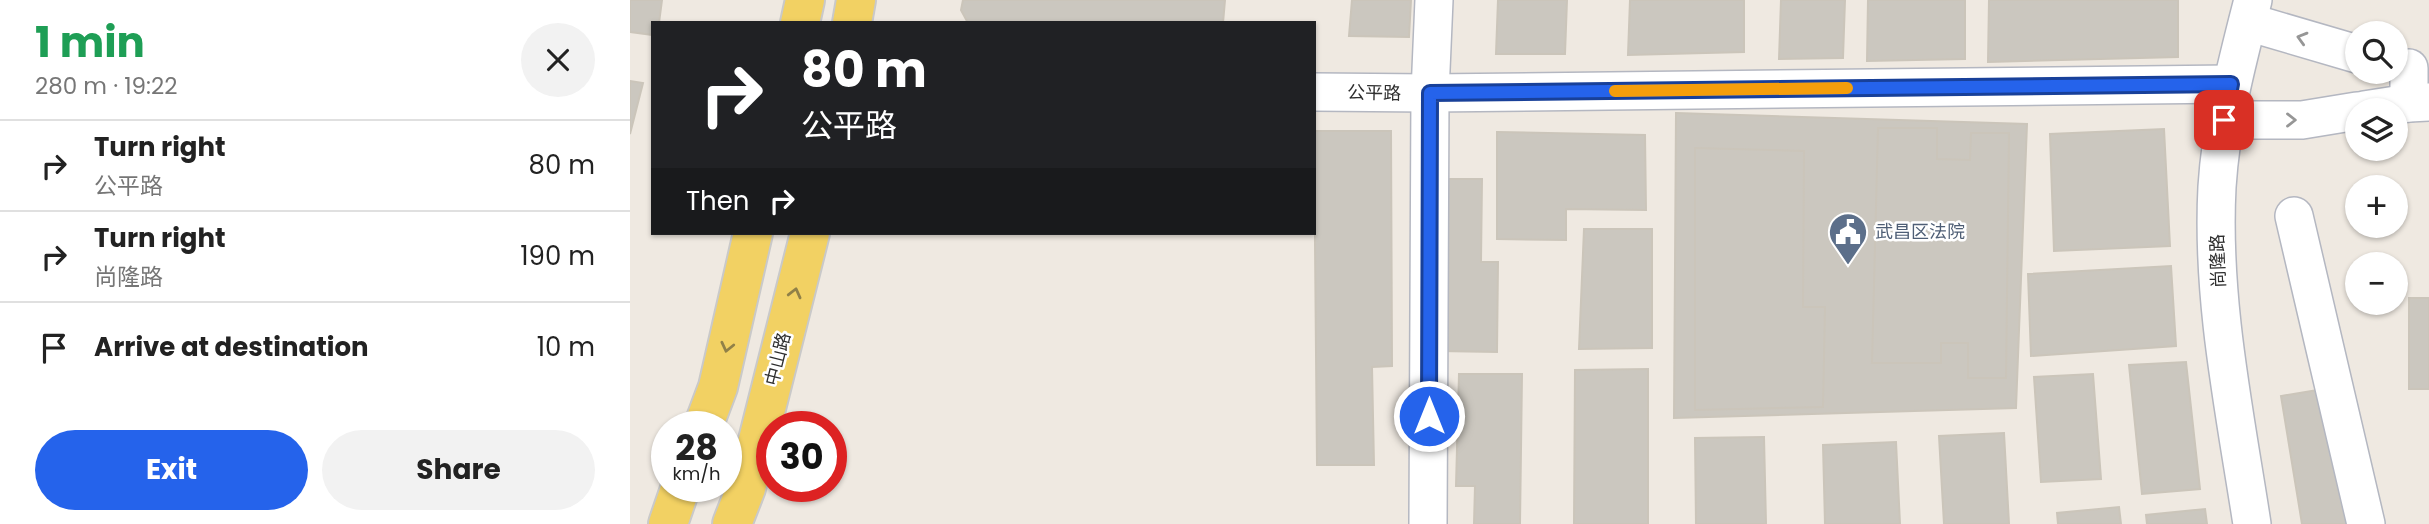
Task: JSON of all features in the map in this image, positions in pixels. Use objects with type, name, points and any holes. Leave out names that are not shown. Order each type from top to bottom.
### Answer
[{"type":"main road","points":[[800,21],[805,0]]},
{"type":"main road","points":[[852,21],[856,0]]},
{"type":"main road","points":[[709,411],[718,387],[753,235]]},
{"type":"main road","name":"中山路","points":[[732,524],[746,488],[809,235]]},
{"type":"main road","points":[[668,524],[676,502]]},
{"type":"street","points":[[1428,524],[1430,93],[1434,0]]},
{"type":"street","points":[[2251,11],[2345,49]]},
{"type":"street","name":"尚隆路","points":[[2251,11],[2224,120],[2217,208],[2219,291],[2252,524]]},
{"type":"street","points":[[2385,98],[2414,81]]},
{"type":"street","name":"公平路","points":[[1316,92],[2231,84]]},
{"type":"street","points":[[2224,120],[2302,120],[2345,113]]},
{"type":"street","points":[[2294,216],[2365,524]]},
{"type":"building","points":[[630,0],[662,0],[659,21],[651,21],[651,35],[630,32]]},
{"type":"building","points":[[963,0],[1225,0],[1223,21],[967,21],[961,10]]},
{"type":"building","points":[[1352,0],[1411,0],[1409,37],[1349,36]]},
{"type":"building","points":[[1498,0],[1567,0],[1565,54],[1496,54]]},
{"type":"building","points":[[1630,0],[1744,0],[1744,52],[1628,55]]},
{"type":"building","points":[[1781,0],[1845,0],[1843,58],[1779,59]]},
{"type":"building","points":[[1868,0],[1965,0],[1965,59],[1867,61]]},
{"type":"building","points":[[1989,0],[2178,0],[2178,57],[1988,62]]},
{"type":"building","points":[[630,81],[643,83],[630,134]]},
{"type":"building","name":"武昌区法院","points":[[1676,113],[2027,124],[2016,408],[1674,418]]},
{"type":"building","points":[[1878,128],[1937,128],[1937,159],[1970,160],[1971,133],[2009,133],[2006,378],[1968,378],[1968,343],[1941,343],[1941,363],[1872,363]]},
{"type":"building","points":[[2164,129],[2170,246],[2054,251],[2050,134]]},
{"type":"building","points":[[1316,131],[1391,131],[1392,366],[1372,367],[1374,465],[1317,465]]},
{"type":"building","points":[[1497,132],[1645,135],[1646,210],[1566,209],[1566,240],[1497,239]]},
{"type":"building","points":[[1695,148],[1804,151],[1803,307],[1825,307],[1823,407],[1695,410]]},
{"type":"building","points":[[1443,179],[1482,179],[1481,262],[1498,262],[1497,352],[1439,351]]},
{"type":"building","points":[[1584,229],[1652,229],[1652,348],[1579,349]]},
{"type":"building","points":[[2171,266],[2176,346],[2031,356],[2028,274]]},
{"type":"building","points":[[2409,298],[2429,298],[2429,389],[2409,389]]},
{"type":"building","points":[[2186,362],[2200,489],[2142,494],[2129,365]]},
{"type":"building","points":[[1648,369],[1648,524],[1574,524],[1575,370]]},
{"type":"building","points":[[1459,374],[1522,374],[1520,524],[1474,524],[1475,486],[1456,486]]},
{"type":"building","points":[[2093,374],[2101,479],[2041,482],[2034,377]]},
{"type":"building","points":[[2330,388],[2361,524],[2302,524],[2281,396]]},
{"type":"building","points":[[2004,433],[2009,524],[1944,524],[1939,436]]},
{"type":"building","points":[[1764,437],[1766,524],[1696,524],[1695,438]]},
{"type":"building","points":[[1896,442],[1900,524],[1825,524],[1823,445]]},
{"type":"building","points":[[2119,507],[2121,524],[2058,524],[2057,513]]},
{"type":"building","points":[[2205,509],[2207,524],[2147,524],[2146,515]]},
{"type":"slow traffic","points":[[1615,91],[1847,88]]},
{"type":"place","name":"武昌区法院","points":[[1848,266]]},
{"type":"route","points":[[1429,416],[1430,93],[2231,84],[2224,120]]}]
